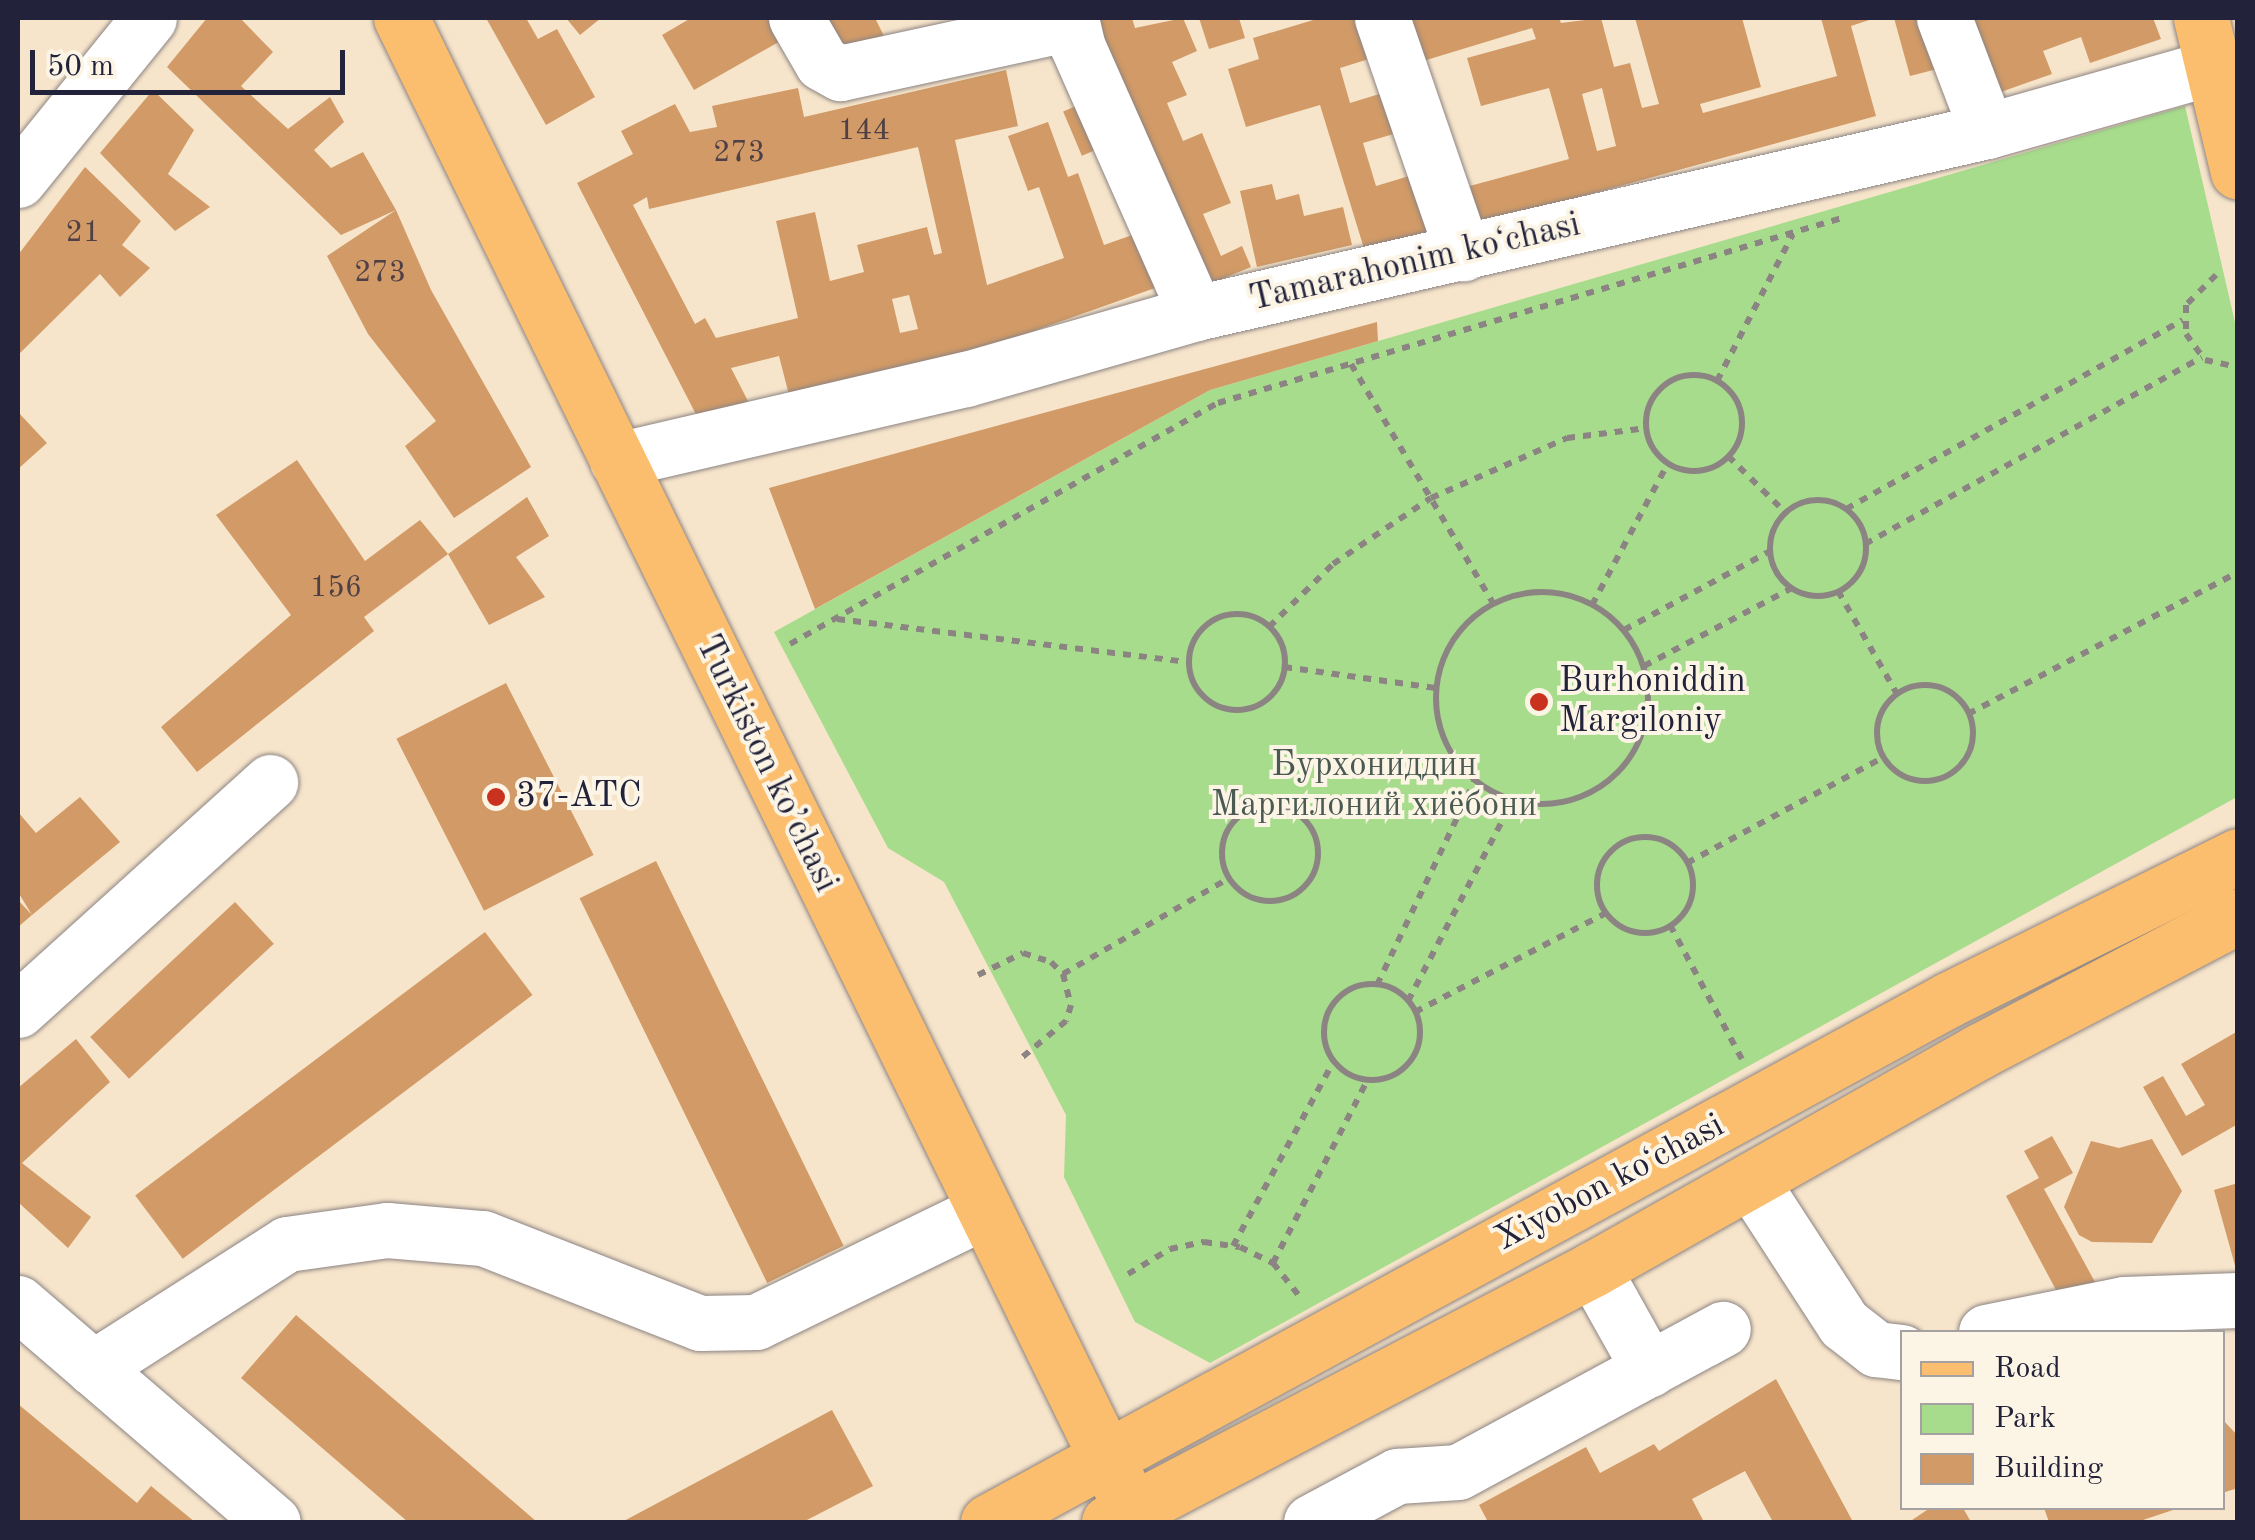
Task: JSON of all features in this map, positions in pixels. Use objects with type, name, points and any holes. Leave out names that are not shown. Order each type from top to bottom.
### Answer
[{"type":"main road","name":"Turkiston ko’chasi","points":[[401,18],[1109,1459],[1123,1517]]},
{"type":"main road","points":[[2207,42],[2235,151]]},
{"type":"main road","name":"Xiyobon koʻchasi","points":[[988,1522],[1948,1000],[2238,856]]},
{"type":"main road","name":"Xiyobon koʻchasi","points":[[1123,1517],[2222,933]]},
{"type":"street","points":[[18,180],[149,18]]},
{"type":"street","points":[[796,18],[822,63],[840,73],[1072,20],[1196,313]]},
{"type":"street","points":[[1382,18],[1462,253]]},
{"type":"street","points":[[1944,18],[1987,132]]},
{"type":"street","name":"Tamarahonim koʻchasi","points":[[617,460],[966,379],[1196,313],[1987,132],[2207,42]]},
{"type":"street","points":[[18,1010],[270,782]]},
{"type":"street","points":[[1751,1181],[1844,1324],[1876,1349],[1900,1352]]},
{"type":"street","points":[[93,1368],[287,1244],[387,1230],[483,1238],[700,1323],[756,1322],[985,1211]]},
{"type":"street","points":[[1593,1270],[1649,1369]]},
{"type":"street","points":[[1996,1330],[2124,1304],[2238,1300]]},
{"type":"street","points":[[18,1302],[273,1522]]},
{"type":"street","points":[[1311,1522],[1397,1476],[1458,1472],[1723,1330]]},
{"type":"path","points":[[790,644],[1218,402],[1851,216]]},
{"type":"path","points":[[1716,381],[1794,232]]},
{"type":"path","points":[[1846,509],[2184,320],[2193,292],[2216,275]]},
{"type":"path","points":[[2184,320],[2202,356]]},
{"type":"path","points":[[1865,544],[2202,356],[2238,367]]},
{"type":"path","points":[[1350,364],[1494,603]]},
{"type":"path","points":[[1694,375],[1716,381],[1740,411],[1737,443],[1728,456],[1699,470],[1668,463],[1647,428],[1648,408],[1666,384],[1694,375]]},
{"type":"path","points":[[1269,627],[1333,564],[1431,498],[1568,438],[1647,428]]},
{"type":"path","points":[[1728,456],[1786,513]]},
{"type":"path","points":[[1592,605],[1668,463]]},
{"type":"path","points":[[1644,666],[1792,588],[1823,596],[1838,591],[1862,568],[1865,544],[1846,509],[1818,500],[1786,513],[1772,532],[1770,551],[1792,588]]},
{"type":"path","points":[[1624,630],[1770,551]]},
{"type":"path","points":[[1968,714],[2238,572]]},
{"type":"path","points":[[1538,591],[1592,605],[1624,630],[1644,666],[1649,706],[1640,740],[1620,771],[1592,793],[1557,804],[1513,800],[1475,780],[1443,740],[1436,688],[1451,641],[1494,603],[1538,591]]},
{"type":"path","points":[[1838,591],[1897,694]]},
{"type":"path","points":[[1222,616],[1252,616],[1269,627],[1284,667],[1271,696],[1242,710],[1210,702],[1198,691],[1188,662],[1198,633],[1222,616]]},
{"type":"path","points":[[836,618],[1188,662]]},
{"type":"path","points":[[1284,667],[1436,688]]},
{"type":"path","points":[[1940,688],[1968,714],[1968,754],[1946,777],[1914,780],[1884,757],[1880,718],[1897,694],[1940,688]]},
{"type":"path","points":[[1687,863],[1884,757]]},
{"type":"path","points":[[1378,985],[1475,780]]},
{"type":"path","points":[[1408,1001],[1513,800]]},
{"type":"path","points":[[1270,805],[1310,827],[1317,842],[1314,874],[1291,897],[1259,900],[1230,878],[1224,838],[1242,814],[1270,805]]},
{"type":"path","points":[[1630,839],[1660,840],[1687,863],[1688,905],[1670,924],[1634,932],[1606,914],[1597,884],[1617,846],[1630,839]]},
{"type":"path","points":[[1063,974],[1230,878]]},
{"type":"path","points":[[1415,1012],[1606,914]]},
{"type":"path","points":[[1670,924],[1742,1060]]},
{"type":"path","points":[[978,975],[1023,953],[1063,974],[1071,1005],[1066,1022],[1020,1059]]},
{"type":"path","points":[[1272,1263],[1368,1079],[1406,1066],[1420,1037],[1415,1012],[1408,1001],[1378,985],[1358,986],[1334,1003],[1324,1032],[1334,1061],[1368,1079]]},
{"type":"path","points":[[1232,1246],[1334,1061]]},
{"type":"path","points":[[1128,1274],[1170,1249],[1204,1242],[1232,1246],[1272,1263],[1304,1302]]},
{"type":"green space","name":"Бурхониддин Маргилоний хиёбони","points":[[2185,106],[2237,331],[2237,797],[1210,1363],[1135,1322],[1064,1177],[1066,1115],[944,882],[888,848],[774,632],[1210,390]]},
{"type":"building","points":[[207,18],[240,18],[273,52],[241,86],[288,129],[330,97],[344,122],[314,150],[331,168],[363,152],[396,210],[341,235],[167,67]]},
{"type":"building","points":[[486,18],[526,18],[538,39],[557,29],[595,97],[546,125]]},
{"type":"building","points":[[566,18],[601,18],[580,35]]},
{"type":"building","points":[[691,18],[771,18],[784,39],[694,90],[662,35]]},
{"type":"building","points":[[813,18],[875,18],[889,46],[839,70]]},
{"type":"building","points":[[1076,18],[1132,18],[1135,28],[1183,18],[1197,51],[1172,62],[1187,95],[1167,103],[1183,141],[1202,133],[1231,203],[1203,214],[1221,256],[1242,246],[1251,267],[1193,291]]},
{"type":"building","points":[[1199,18],[1239,18],[1245,38],[1209,49]]},
{"type":"building","points":[[1320,18],[1374,18],[1385,54],[1340,68],[1350,103],[1402,87],[1414,128],[1363,143],[1376,186],[1429,170],[1447,230],[1366,255],[1320,105],[1246,127],[1228,69],[1259,59],[1253,38]]},
{"type":"building","points":[[1397,18],[1559,18],[1561,23],[1601,18],[1614,67],[1630,63],[1642,108],[1659,104],[1635,18],[1742,18],[1761,87],[1700,104],[1703,113],[1837,76],[1821,18],[1875,18],[1851,26],[1876,116],[1466,228],[1455,190],[1569,159],[1549,88],[1481,106],[1467,58],[1536,39],[1532,28],[1410,65]],"holes":[[[1602,88],[1616,146],[1597,151],[1582,94]]]},
{"type":"building","points":[[1894,18],[1926,18],[1941,68],[1910,76]]},
{"type":"building","points":[[1956,18],[2153,18],[2161,39],[2090,63],[2081,37],[2043,51],[2052,74],[1984,98]]},
{"type":"building","points":[[1006,70],[1018,126],[955,140],[987,285],[1064,258],[1039,187],[1028,191],[1008,136],[1048,122],[1068,177],[1078,173],[1104,245],[1152,228],[1172,282],[969,354],[790,399],[779,356],[731,368],[750,405],[703,428],[577,183],[633,154],[621,131],[675,104],[690,132],[717,127],[712,106],[798,88],[804,117]],"holes":[[[918,147],[942,253],[934,255],[927,227],[857,245],[864,272],[830,281],[815,212],[776,221],[798,318],[716,338],[705,318],[695,324],[633,205],[647,197],[649,209]],[[909,295],[918,329],[900,333],[892,299]]]},
{"type":"building","points":[[153,90],[194,130],[168,174],[210,207],[175,231],[100,153]]},
{"type":"building","points":[[1088,101],[1107,145],[1082,156],[1063,112]]},
{"type":"building","points":[[85,167],[141,221],[122,245],[150,268],[120,297],[100,274],[18,355],[18,255]]},
{"type":"building","points":[[1272,184],[1276,200],[1299,194],[1304,216],[1343,207],[1352,245],[1257,267],[1240,191]]},
{"type":"building","points":[[396,210],[431,290],[531,467],[454,518],[405,446],[436,421],[368,334],[327,256]]},
{"type":"building","points":[[1377,322],[1378,341],[1210,390],[815,609],[769,488]]},
{"type":"building","points":[[18,412],[47,443],[18,469]]},
{"type":"building","points":[[297,460],[365,561],[420,520],[448,554],[364,617],[374,631],[197,772],[161,727],[291,615],[216,515]]},
{"type":"building","points":[[527,497],[549,536],[516,557],[545,597],[489,625],[448,554]]},
{"type":"building","name":"37-АТС","points":[[506,683],[594,855],[484,911],[396,739]]},
{"type":"building","points":[[80,797],[120,842],[32,915],[18,892],[18,812],[36,833]]},
{"type":"building","points":[[656,861],[844,1246],[767,1283],[580,898]]},
{"type":"building","points":[[18,900],[32,915],[18,927]]},
{"type":"building","points":[[235,902],[274,944],[129,1079],[90,1037]]},
{"type":"building","points":[[485,932],[533,995],[183,1259],[135,1196]]},
{"type":"building","points":[[2238,1031],[2238,1124],[2182,1156],[2143,1087],[2163,1076],[2186,1116],[2205,1105],[2181,1064]]},
{"type":"building","points":[[76,1039],[110,1082],[22,1163],[91,1217],[68,1248],[18,1202],[18,1088]]},
{"type":"building","points":[[2052,1136],[2073,1173],[2044,1189],[2095,1282],[2056,1290],[2006,1196],[2039,1178],[2024,1151]]},
{"type":"building","points":[[2152,1139],[2182,1191],[2152,1243],[2092,1242],[2079,1235],[2064,1207],[2091,1141],[2119,1148]]},
{"type":"building","points":[[2238,1183],[2238,1269],[2236,1269],[2214,1190]]},
{"type":"building","points":[[296,1315],[537,1522],[408,1522],[241,1378]]},
{"type":"building","points":[[1776,1379],[1853,1522],[1773,1522],[1745,1471],[1692,1499],[1704,1522],[1488,1522],[1479,1505],[1586,1447],[1600,1473],[1654,1444],[1659,1451]]},
{"type":"building","points":[[18,1404],[137,1503],[151,1486],[195,1522],[18,1522]]},
{"type":"building","points":[[832,1410],[873,1486],[803,1522],[622,1522]]},
{"type":"building","points":[[2225,1422],[2238,1436],[2238,1488],[2225,1492]]},
{"type":"building","points":[[1927,1510],[1964,1510],[1971,1522],[1909,1522]]},
{"type":"building","points":[[2045,1510],[2173,1510],[2137,1522],[2049,1522]]},
{"type":"place","name":"Burhoniddin Margiloniy","points":[[1539,702]]},
{"type":"place","name":"37-АТС","points":[[496,797]]}]
